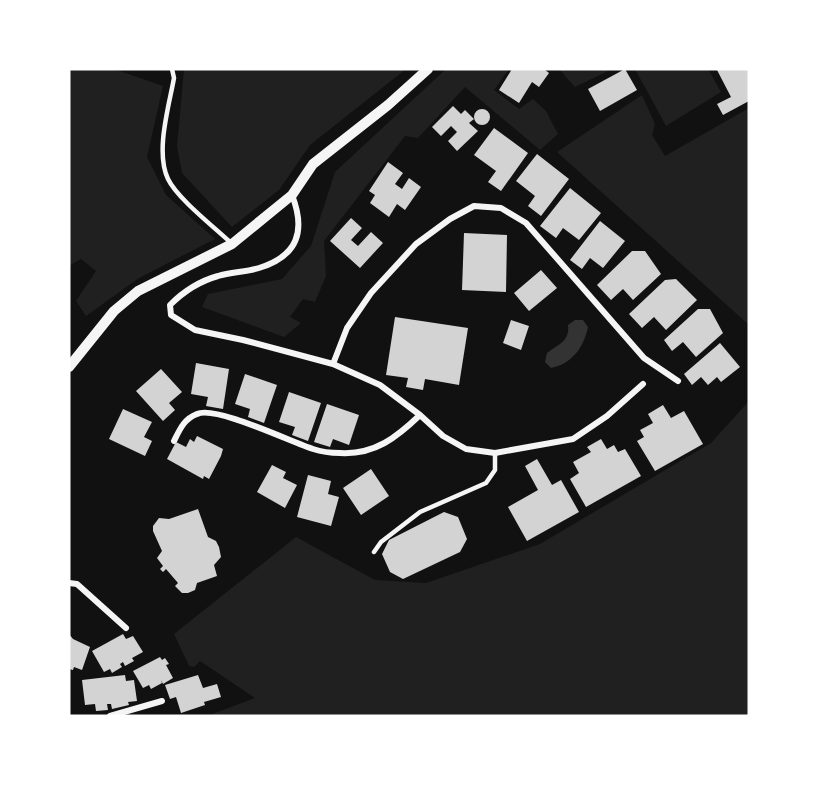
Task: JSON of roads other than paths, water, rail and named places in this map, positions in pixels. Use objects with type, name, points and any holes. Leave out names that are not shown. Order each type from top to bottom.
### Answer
[{"type":"street","points":[[69,367],[114,311],[138,291],[232,244],[292,195],[313,164],[388,105],[428,69]]},
{"type":"street","points":[[292,195],[299,212],[299,227],[297,240],[284,255],[261,267],[217,276],[193,287],[170,305],[171,315],[195,330],[333,364],[380,385],[443,436],[466,449],[495,453],[573,439],[607,416],[643,384]]},
{"type":"street","points":[[333,364],[347,328],[372,293],[416,244],[450,219],[474,206],[501,208],[525,223],[644,358],[678,381]]},
{"type":"street","points":[[174,441],[182,425],[198,413],[216,413],[315,450],[342,454],[371,449],[395,439],[420,416]]},
{"type":"street","points":[[69,583],[77,584],[126,628]]},
{"type":"street","points":[[110,716],[162,700]]},
{"type":"lane","points":[[172,69],[174,78],[162,148],[168,179],[182,197],[232,244]]},
{"type":"lane","points":[[374,552],[381,542],[420,512],[486,483],[495,471],[495,453]]}]
